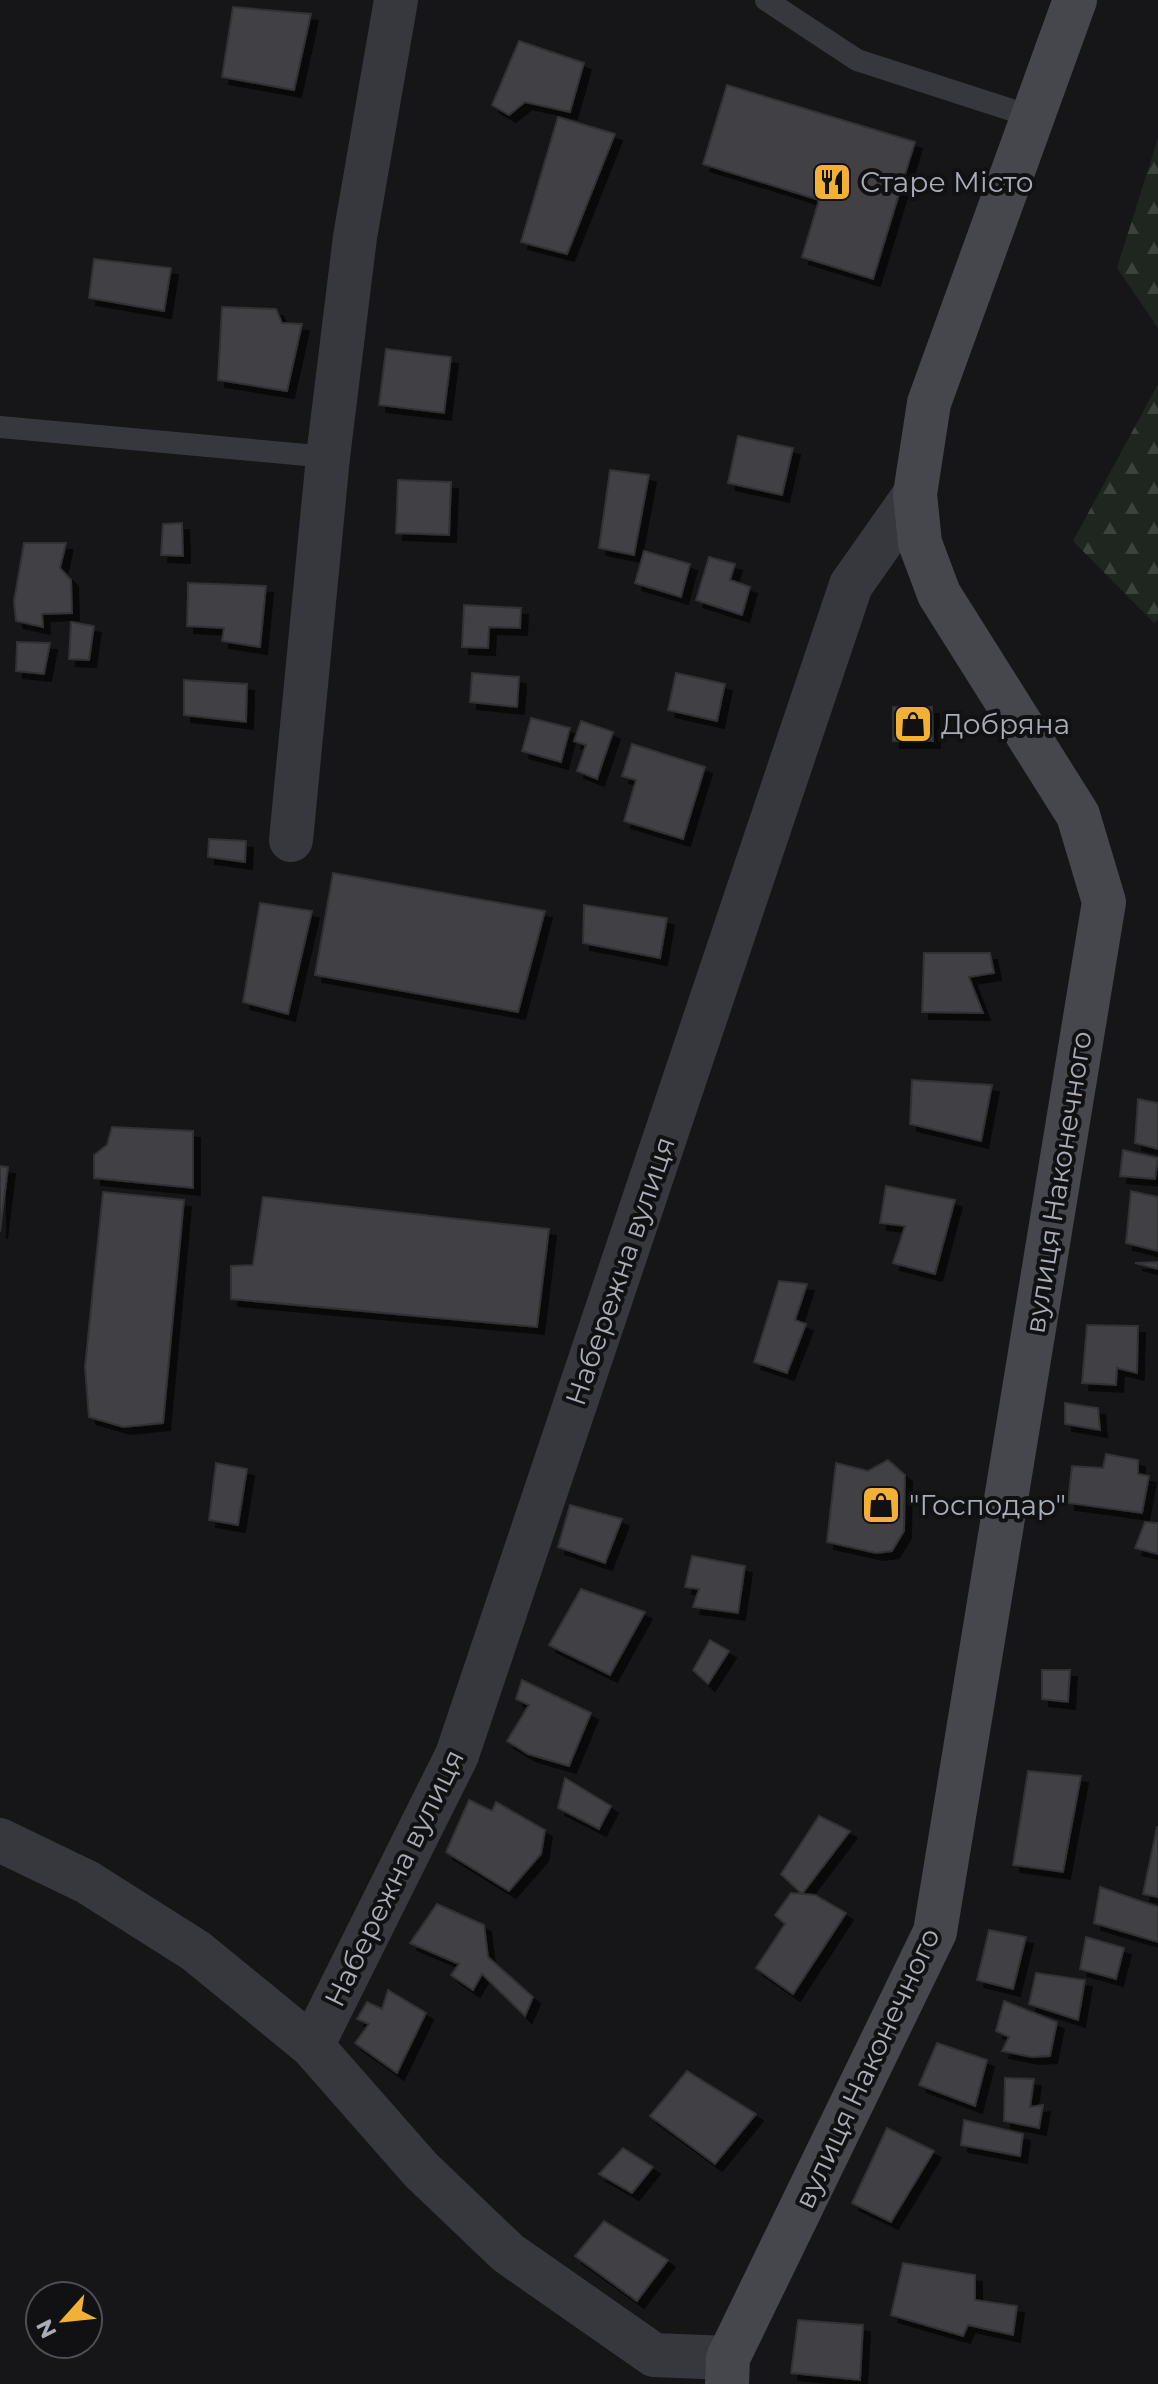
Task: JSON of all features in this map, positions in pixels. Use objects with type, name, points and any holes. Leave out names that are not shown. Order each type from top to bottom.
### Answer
[{"type":"street","points":[[291,840],[328,457],[355,237],[396,0]]},
{"type":"street","name":"вулиця Наконечного","points":[[728,2371],[935,1932],[1104,902],[1078,815],[939,594],[920,543],[915,494],[929,403],[1075,0]]},
{"type":"street","name":"Набережна вулиця","points":[[312,2046],[457,1755],[851,585],[915,494]]},
{"type":"street","points":[[0,1840],[87,1882],[196,1951],[312,2046],[421,2170],[508,2253],[654,2355],[728,2371]]},
{"type":"lane","points":[[766,0],[857,60],[1033,117]]},
{"type":"lane","points":[[0,427],[328,457]]},
{"type":"green space","points":[[1158,138],[1158,328],[1117,268]]},
{"type":"green space","points":[[1158,384],[1158,620],[1154,623],[1073,541]]},
{"type":"building","points":[[233,7],[311,14],[294,90],[222,77]]},
{"type":"building","points":[[519,41],[584,63],[570,112],[525,102],[509,115],[492,105]]},
{"type":"building","name":"Старе Місто","points":[[727,85],[915,142],[873,279],[802,257],[819,200],[703,164]]},
{"type":"building","points":[[558,117],[615,134],[567,254],[521,242]]},
{"type":"building","points":[[94,259],[171,268],[164,311],[89,298]]},
{"type":"building","points":[[222,307],[276,309],[282,323],[302,324],[287,391],[218,380]]},
{"type":"building","points":[[386,349],[451,357],[444,413],[379,405]]},
{"type":"building","points":[[738,436],[793,448],[782,495],[728,483]]},
{"type":"building","points":[[610,470],[649,475],[634,555],[599,548]]},
{"type":"building","points":[[398,480],[451,482],[449,535],[396,533]]},
{"type":"building","points":[[182,523],[183,556],[161,555],[163,524]]},
{"type":"building","points":[[24,543],[66,543],[60,568],[71,580],[72,613],[42,614],[43,627],[16,621],[14,601]]},
{"type":"building","points":[[644,551],[690,564],[681,597],[635,583]]},
{"type":"building","points":[[709,557],[735,564],[730,580],[750,587],[742,615],[696,600]]},
{"type":"building","points":[[188,583],[266,586],[260,647],[222,641],[224,628],[187,626]]},
{"type":"building","points":[[464,605],[521,608],[520,628],[489,627],[488,648],[462,647]]},
{"type":"building","points":[[71,622],[94,626],[89,660],[69,659]]},
{"type":"building","points":[[17,642],[50,643],[44,674],[16,671]]},
{"type":"building","points":[[472,673],[519,677],[517,707],[470,702]]},
{"type":"building","points":[[676,673],[725,684],[717,721],[668,710]]},
{"type":"building","points":[[184,680],[247,684],[246,722],[184,715]]},
{"type":"building","name":"Добряна","points":[[893,707],[932,707],[933,741],[893,741]]},
{"type":"building","points":[[531,718],[570,728],[561,762],[522,751]]},
{"type":"building","points":[[581,721],[613,732],[597,779],[577,771],[586,745],[574,741]]},
{"type":"building","points":[[632,744],[705,767],[683,839],[624,821],[636,780],[622,776]]},
{"type":"building","points":[[209,839],[246,841],[245,862],[208,857]]},
{"type":"building","points":[[333,873],[545,911],[518,1012],[315,975]]},
{"type":"building","points":[[260,903],[312,911],[288,1014],[243,1002]]},
{"type":"building","points":[[584,905],[667,918],[660,958],[583,943]]},
{"type":"building","points":[[924,953],[990,953],[994,973],[969,977],[983,1013],[922,1012]]},
{"type":"building","points":[[912,1080],[992,1085],[981,1141],[910,1124]]},
{"type":"building","points":[[1138,1099],[1158,1103],[1158,1149],[1135,1143]]},
{"type":"building","points":[[112,1127],[193,1131],[193,1188],[94,1178],[94,1155],[107,1145]]},
{"type":"building","points":[[1123,1150],[1158,1158],[1155,1179],[1120,1176]]},
{"type":"building","points":[[0,1166],[8,1167],[0,1232]]},
{"type":"building","points":[[886,1186],[955,1200],[935,1274],[893,1263],[905,1226],[880,1223]]},
{"type":"building","points":[[1131,1191],[1158,1197],[1158,1251],[1126,1243]]},
{"type":"building","points":[[103,1192],[184,1200],[163,1423],[123,1427],[89,1417],[85,1367]]},
{"type":"building","points":[[263,1197],[549,1229],[537,1327],[231,1299],[231,1266],[253,1265]]},
{"type":"building","points":[[1158,1262],[1158,1269],[1135,1263]]},
{"type":"building","points":[[779,1281],[807,1284],[795,1320],[806,1324],[787,1373],[754,1362]]},
{"type":"building","points":[[1087,1325],[1138,1326],[1137,1373],[1117,1368],[1116,1385],[1082,1383]]},
{"type":"building","points":[[1065,1403],[1098,1408],[1100,1430],[1065,1424]]},
{"type":"building","points":[[1106,1454],[1138,1460],[1138,1474],[1149,1476],[1142,1513],[1068,1503],[1072,1466],[1103,1468]]},
{"type":"building","points":[[888,1460],[905,1475],[904,1531],[892,1551],[876,1553],[827,1542],[836,1463],[868,1471]]},
{"type":"building","points":[[216,1463],[247,1469],[238,1525],[209,1520]]},
{"type":"building","points":[[570,1505],[622,1519],[605,1563],[558,1547]]},
{"type":"building","points":[[1145,1522],[1158,1523],[1158,1554],[1135,1548]]},
{"type":"building","points":[[692,1556],[745,1566],[738,1613],[693,1607],[699,1589],[685,1587]]},
{"type":"building","points":[[581,1589],[645,1612],[610,1675],[549,1645]]},
{"type":"building","points":[[710,1640],[729,1651],[708,1684],[693,1670]]},
{"type":"building","points":[[1042,1670],[1070,1670],[1068,1702],[1042,1699]]},
{"type":"building","points":[[522,1680],[591,1713],[569,1766],[528,1754],[507,1741],[529,1705],[516,1699]]},
{"type":"building","points":[[1028,1771],[1081,1776],[1063,1872],[1013,1865]]},
{"type":"building","points":[[565,1778],[611,1806],[599,1829],[558,1808]]},
{"type":"building","points":[[469,1800],[492,1811],[496,1802],[545,1830],[541,1854],[509,1891],[446,1852]]},
{"type":"building","points":[[819,1816],[850,1831],[802,1894],[781,1874]]},
{"type":"building","points":[[1158,1827],[1158,1897],[1143,1894]]},
{"type":"building","points":[[1100,1887],[1158,1907],[1158,1942],[1094,1923]]},
{"type":"building","points":[[791,1893],[815,1895],[846,1913],[793,1994],[756,1968],[785,1924],[775,1915]]},
{"type":"building","points":[[437,1904],[484,1925],[488,1957],[533,1997],[525,2016],[482,1974],[473,1990],[451,1975],[459,1964],[410,1943]]},
{"type":"building","points":[[989,1930],[1026,1937],[1013,1989],[977,1980]]},
{"type":"building","points":[[1086,1937],[1124,1948],[1116,1979],[1080,1969]]},
{"type":"building","points":[[1036,1973],[1085,1980],[1078,2020],[1029,2004]]},
{"type":"building","points":[[388,1990],[426,2013],[397,2073],[355,2043],[369,2024],[357,2019],[367,2002],[382,2009]]},
{"type":"building","points":[[1004,2001],[1057,2022],[1050,2056],[1032,2057],[1002,2051],[1009,2037],[996,2031]]},
{"type":"building","points":[[937,2043],[987,2060],[975,2106],[919,2085]]},
{"type":"building","points":[[687,2071],[756,2114],[715,2164],[650,2116]]},
{"type":"building","points":[[1005,2078],[1034,2079],[1030,2107],[1043,2105],[1039,2128],[1004,2121]]},
{"type":"building","points":[[964,2120],[1023,2134],[1020,2156],[961,2145]]},
{"type":"building","points":[[887,2128],[934,2151],[891,2222],[852,2203]]},
{"type":"building","points":[[623,2148],[653,2167],[632,2193],[599,2174]]},
{"type":"building","points":[[604,2221],[668,2260],[637,2301],[575,2256]]},
{"type":"building","points":[[903,2263],[975,2275],[975,2300],[1017,2306],[1013,2335],[968,2325],[963,2336],[891,2315]]},
{"type":"building","points":[[798,2320],[863,2325],[860,2380],[791,2373]]},
{"type":"place","name":"Старе Місто","points":[[832,182]]},
{"type":"place","name":"Добряна","points":[[913,724]]},
{"type":"place","name":"\"Господар\"","points":[[881,1505]]}]
